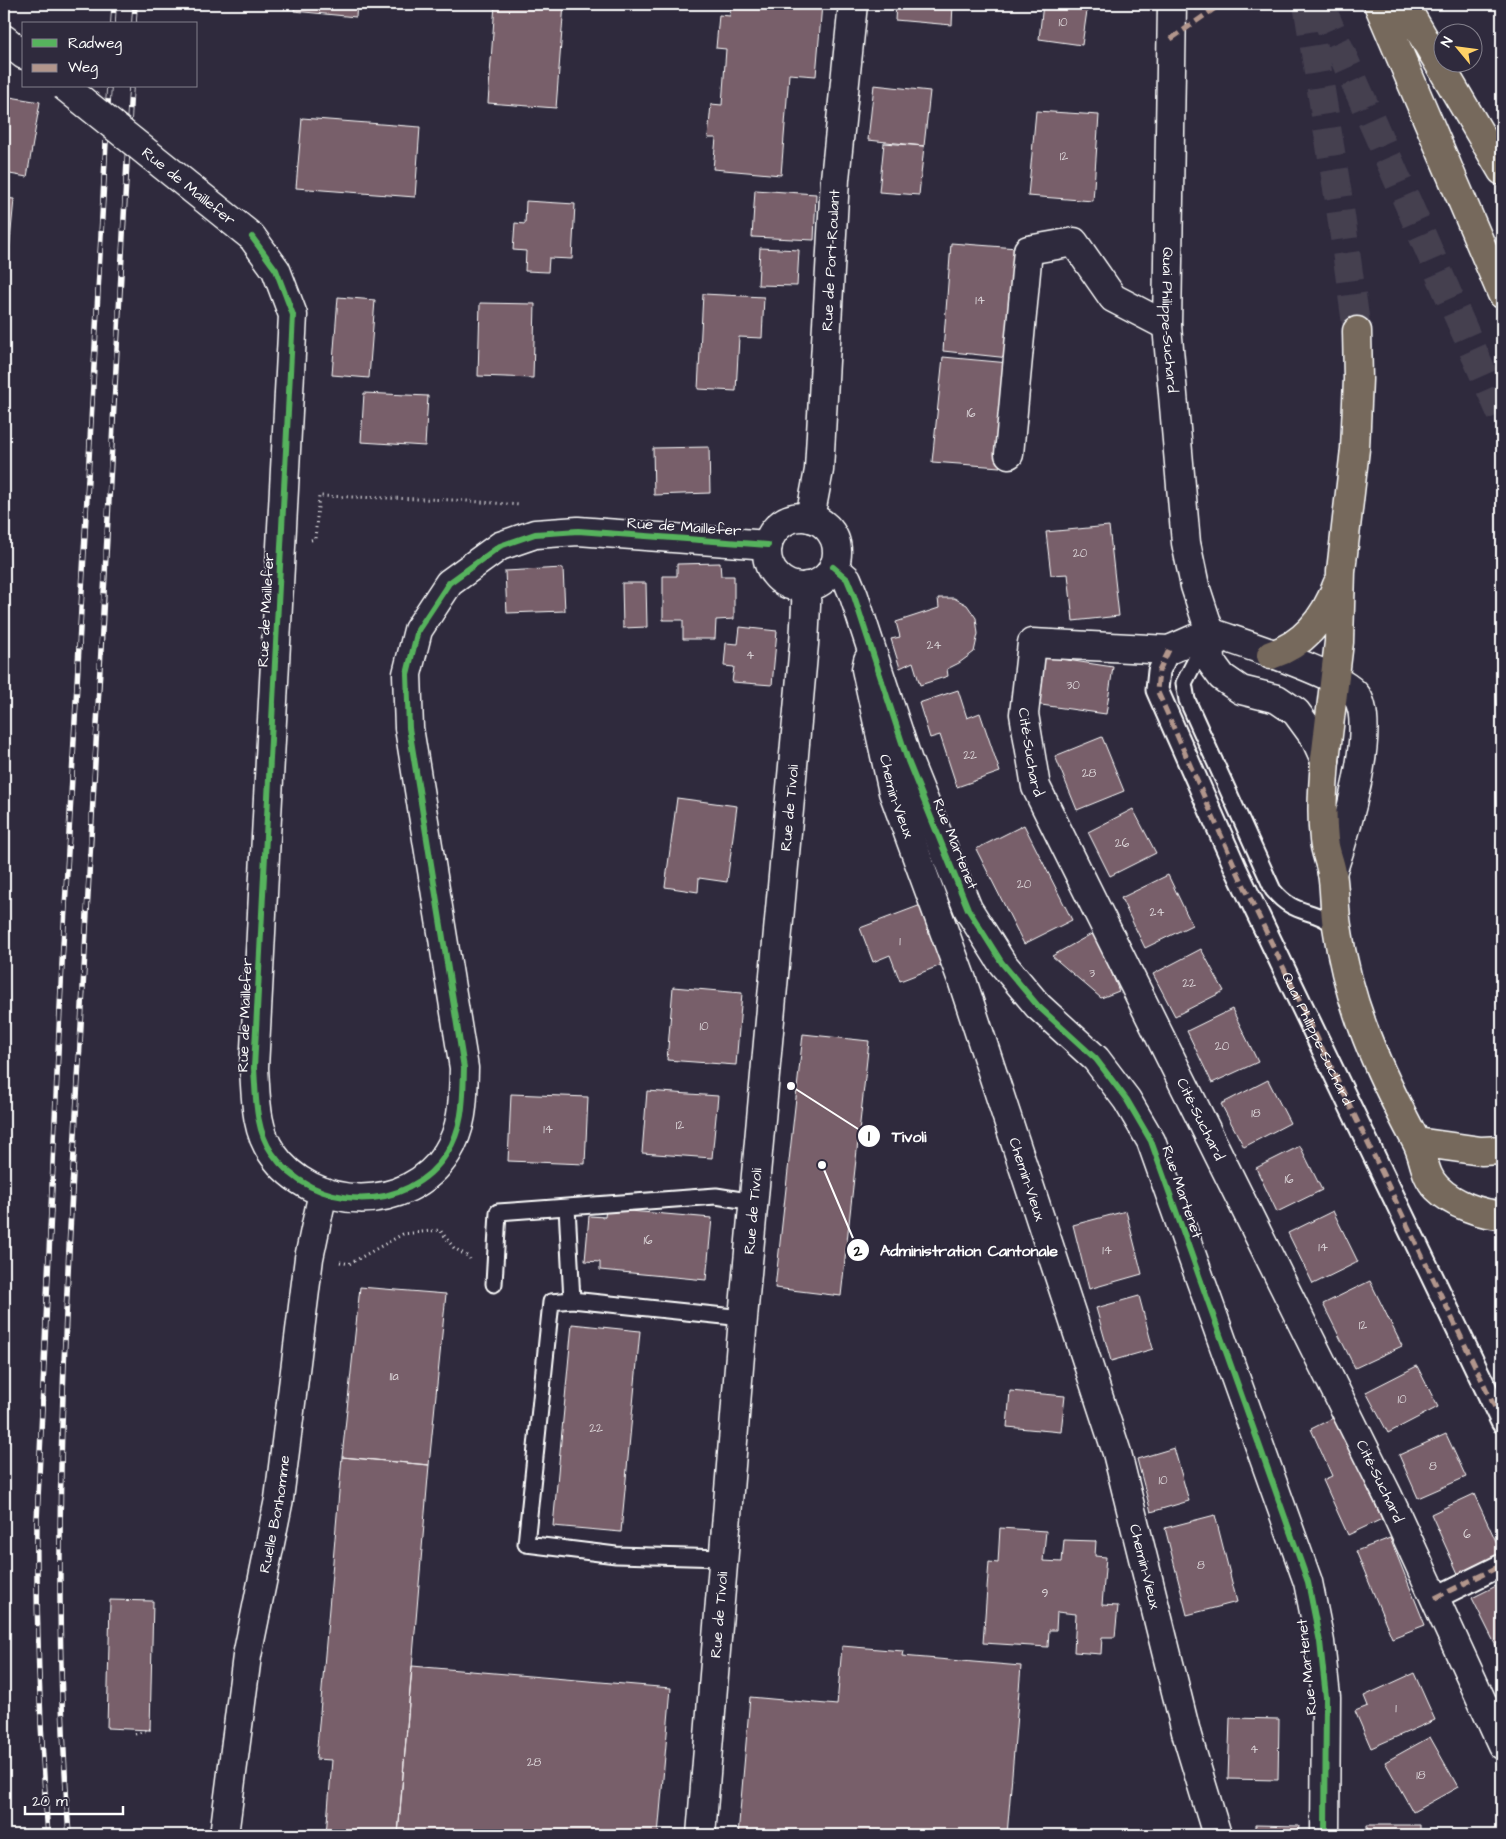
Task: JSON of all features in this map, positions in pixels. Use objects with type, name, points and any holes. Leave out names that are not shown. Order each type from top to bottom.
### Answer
[{"type":"main road","points":[[1378,4],[1502,294]]},
{"type":"main road","points":[[1404,4],[1502,171]]},
{"type":"main road","points":[[1356,330],[1358,379],[1355,449],[1341,571],[1339,642],[1322,802],[1324,841],[1332,873],[1337,927],[1351,989],[1365,1037],[1386,1086],[1418,1142],[1427,1176],[1437,1189],[1451,1200],[1471,1208],[1502,1215]]},
{"type":"main road","points":[[1271,655],[1289,649],[1308,634],[1332,597],[1341,571]]},
{"type":"main road","points":[[1418,1142],[1481,1151],[1502,1150]]},
{"type":"street","name":"Rue de Port-Roulant","points":[[810,518],[820,470],[834,179],[853,4]]},
{"type":"street","name":"Quai Philippe-Suchard","points":[[1172,4],[1168,326],[1186,543],[1195,586],[1210,632],[1211,662],[1222,677],[1241,690],[1277,699],[1296,712],[1315,738],[1325,760]]},
{"type":"street","points":[[4,39],[22,53]]},
{"type":"street","name":"Rue de Maillefer","points":[[66,88],[252,237],[276,270],[293,315],[254,1068],[259,1125],[271,1152],[289,1174],[323,1192],[354,1200],[388,1196],[421,1181],[447,1153],[463,1114],[464,1068],[409,728],[407,674],[418,630],[449,584],[500,546],[534,534],[578,531],[768,545]]},
{"type":"street","points":[[1009,454],[1028,250],[1074,242],[1113,298],[1168,326]]},
{"type":"street","points":[[810,518],[821,523],[830,531],[836,542],[837,555],[833,567],[818,583],[808,586],[786,583],[777,576],[771,567],[768,545],[776,529],[783,522],[791,519],[810,518]]},
{"type":"street","name":"Rue Martenet","points":[[833,567],[847,579],[870,642],[908,761],[968,909],[1002,963],[1038,1006],[1096,1059],[1127,1100],[1151,1141],[1308,1582],[1320,1642],[1326,1697],[1325,1835]]},
{"type":"street","name":"Rue de Tivoli","points":[[702,1835],[743,1318],[808,586]]},
{"type":"street","points":[[1210,632],[1334,678],[1357,695],[1365,714],[1363,745],[1346,834],[1332,873]]},
{"type":"street","name":"Cité-Suchard","points":[[1210,632],[1168,650],[1032,643],[1024,714],[1036,787],[1388,1496],[1502,1745]]},
{"type":"street","name":"Chemin-Vieux","points":[[870,642],[866,669],[893,792],[962,980],[1117,1453],[1187,1736],[1217,1835]]},
{"type":"street","name":"Quai Philippe-Suchard","points":[[1168,650],[1159,671],[1157,690],[1236,869],[1502,1422]]},
{"type":"street","name":"Ruelle Bonhomme","points":[[224,1835],[247,1656],[280,1499],[309,1258],[323,1192]]},
{"type":"street","points":[[1435,1598],[1502,1565]]},
{"type":"lane","points":[[1210,632],[1184,683],[1187,700],[1272,890],[1284,903],[1300,911],[1327,919],[1337,927]]},
{"type":"lane","points":[[494,1284],[498,1212],[716,1196],[754,1202]]},
{"type":"lane","points":[[567,1207],[572,1300]]},
{"type":"lane","points":[[724,1558],[616,1555],[526,1544],[551,1302],[572,1300],[743,1318]]},
{"type":"path","points":[[307,540],[315,539],[319,496],[454,500],[527,506]]},
{"type":"path","points":[[349,1264],[403,1234],[440,1230],[454,1248],[469,1256],[471,1264]]},
{"type":"path","points":[[135,1734],[154,1728]]},
{"type":"building","points":[[295,4],[357,4],[356,17],[294,11]]},
{"type":"building","points":[[495,4],[564,4],[556,108],[488,103]]},
{"type":"building","points":[[731,4],[822,4],[816,76],[789,74],[781,175],[713,169],[716,138],[708,138],[711,104],[722,105],[726,49],[716,48],[719,15],[730,16]]},
{"type":"building","points":[[896,4],[953,4],[952,25],[895,20]]},
{"type":"building","points":[[1043,4],[1088,4],[1082,45],[1039,39]]},
{"type":"building","points":[[874,85],[930,91],[924,146],[868,140]]},
{"type":"building","points":[[4,96],[40,102],[27,177],[4,173]]},
{"type":"building","points":[[1036,111],[1099,115],[1093,201],[1028,196]]},
{"type":"building","points":[[302,118],[420,127],[415,197],[296,188]]},
{"type":"building","points":[[884,143],[924,146],[919,195],[879,192]]},
{"type":"building","points":[[755,190],[816,194],[814,240],[752,237]]},
{"type":"building","points":[[4,198],[14,199],[5,295],[4,295]]},
{"type":"building","points":[[526,201],[575,204],[572,259],[549,258],[548,272],[525,271],[526,251],[513,250],[515,223],[525,224]]},
{"type":"building","points":[[951,243],[1017,248],[1009,358],[943,351]]},
{"type":"building","points":[[760,248],[799,250],[797,286],[758,285]]},
{"type":"building","points":[[703,294],[764,297],[762,338],[739,337],[736,391],[698,389]]},
{"type":"building","points":[[338,297],[375,300],[369,378],[332,375]]},
{"type":"building","points":[[480,303],[535,304],[533,378],[478,376]]},
{"type":"building","points":[[943,357],[1009,363],[1000,467],[932,462]]},
{"type":"building","points":[[364,393],[428,396],[425,446],[361,442]]},
{"type":"building","points":[[709,447],[710,493],[654,495],[653,448]]},
{"type":"building","points":[[1109,526],[1119,616],[1073,621],[1068,574],[1051,575],[1046,532]]},
{"type":"building","points":[[720,563],[721,576],[734,576],[734,619],[716,620],[715,639],[683,639],[683,620],[663,620],[663,576],[677,576],[677,564]]},
{"type":"building","points":[[563,568],[565,611],[507,613],[505,571]]},
{"type":"building","points":[[622,583],[646,583],[647,627],[623,628]]},
{"type":"building","points":[[938,598],[954,598],[967,605],[976,618],[978,634],[974,652],[947,669],[948,676],[920,685],[913,662],[900,668],[891,639],[900,637],[896,622],[939,608]]},
{"type":"building","points":[[740,627],[777,631],[772,685],[732,682],[734,667],[724,666],[726,643],[738,644]]},
{"type":"building","points":[[1041,656],[1113,667],[1106,714],[1034,704]]},
{"type":"building","points":[[958,690],[967,718],[980,713],[1000,772],[957,787],[940,735],[930,738],[919,703]]},
{"type":"building","points":[[1102,737],[1124,791],[1077,810],[1055,756]]},
{"type":"building","points":[[677,798],[737,806],[727,882],[699,878],[698,892],[665,887]]},
{"type":"building","points":[[1133,809],[1156,853],[1110,876],[1088,832]]},
{"type":"building","points":[[1024,825],[1072,920],[1024,944],[976,849]]},
{"type":"building","points":[[1168,875],[1192,925],[1145,948],[1121,898]]},
{"type":"building","points":[[921,905],[944,964],[900,981],[890,955],[873,962],[860,928]]},
{"type":"building","points":[[1095,932],[1119,991],[1101,998],[1052,956]]},
{"type":"building","points":[[1201,949],[1224,991],[1175,1016],[1153,974]]},
{"type":"building","points":[[673,987],[742,993],[736,1065],[667,1060]]},
{"type":"building","points":[[1232,1009],[1258,1062],[1212,1083],[1187,1031]]},
{"type":"building","points":[[803,1034],[869,1041],[841,1296],[775,1288]]},
{"type":"building","points":[[1268,1080],[1290,1123],[1244,1147],[1221,1104]]},
{"type":"building","points":[[647,1091],[718,1096],[712,1158],[642,1153]]},
{"type":"building","points":[[511,1094],[588,1097],[585,1164],[508,1161]]},
{"type":"building","points":[[1300,1146],[1322,1190],[1277,1212],[1256,1168]]},
{"type":"building","points":[[606,1209],[712,1218],[706,1280],[600,1270],[600,1262],[585,1261],[589,1216],[605,1217]]},
{"type":"building","points":[[1126,1211],[1142,1274],[1089,1289],[1073,1225]]},
{"type":"building","points":[[1333,1211],[1358,1262],[1313,1284],[1288,1233]]},
{"type":"building","points":[[1370,1281],[1402,1346],[1355,1368],[1323,1304]]},
{"type":"building","points":[[360,1287],[446,1294],[429,1465],[342,1457]]},
{"type":"building","points":[[1139,1296],[1153,1349],[1111,1361],[1096,1308]]},
{"type":"building","points":[[572,1324],[640,1331],[621,1532],[553,1526]]},
{"type":"building","points":[[1417,1366],[1438,1407],[1388,1433],[1366,1392]]},
{"type":"building","points":[[1010,1391],[1065,1396],[1061,1432],[1007,1427]]},
{"type":"building","points":[[1335,1417],[1382,1519],[1348,1535],[1323,1480],[1332,1476],[1311,1429]]},
{"type":"building","points":[[1446,1434],[1466,1477],[1418,1498],[1399,1455]]},
{"type":"building","points":[[1174,1448],[1189,1501],[1151,1512],[1137,1459]]},
{"type":"building","points":[[342,1457],[429,1465],[398,1835],[326,1835],[332,1760],[316,1759]]},
{"type":"building","points":[[1474,1494],[1502,1554],[1502,1559],[1460,1578],[1431,1514]]},
{"type":"building","points":[[1215,1515],[1237,1602],[1187,1615],[1165,1528]]},
{"type":"building","points":[[1000,1528],[1046,1531],[1043,1561],[1062,1562],[1064,1540],[1096,1541],[1095,1556],[1106,1557],[1102,1605],[1118,1606],[1115,1637],[1102,1637],[1101,1654],[1074,1652],[1076,1614],[1057,1612],[1056,1630],[1049,1630],[1048,1647],[983,1643],[989,1562],[998,1563]]},
{"type":"building","points":[[1390,1538],[1425,1625],[1392,1638],[1356,1551]]},
{"type":"building","points":[[1502,1583],[1502,1648],[1498,1650],[1472,1598]]},
{"type":"building","points":[[110,1600],[153,1601],[150,1730],[107,1728]]},
{"type":"building","points":[[842,1646],[903,1651],[902,1656],[1021,1666],[1007,1835],[738,1835],[750,1697],[837,1705]]},
{"type":"building","points":[[412,1666],[671,1688],[658,1835],[398,1835]]},
{"type":"building","points":[[1414,1673],[1435,1720],[1371,1748],[1355,1711],[1368,1706],[1364,1696]]},
{"type":"building","points":[[1230,1718],[1279,1719],[1278,1780],[1228,1779]]},
{"type":"building","points":[[1430,1737],[1458,1787],[1413,1812],[1385,1762]]},
{"type":"building","points":[[1255,1825],[1299,1826],[1298,1835],[1255,1835]]},
{"type":"building","points":[[1367,1825],[1420,1825],[1420,1835],[1367,1835]]},
{"type":"tunnel","points":[[1307,4],[1339,201],[1357,331]]},
{"type":"tunnel","points":[[1320,4],[1502,416]]},
{"type":"railway","points":[[113,22],[114,4]]},
{"type":"railway","points":[[134,22],[135,4]]},
{"type":"railway","points":[[48,1835],[39,1678],[37,1521],[62,964],[109,88]]},
{"type":"railway","points":[[69,1835],[60,1633],[60,1532],[65,1330],[131,88]]},
{"type":"marked path","points":[[1171,39],[1221,4]]},
{"type":"marked path","points":[[1169,650],[1159,671],[1157,690],[1236,869],[1502,1422]]},
{"type":"marked path","points":[[1435,1598],[1502,1565]]},
{"type":"cycle path","points":[[252,237],[276,270],[293,315],[254,1068],[255,1090],[259,1123],[266,1144],[289,1172],[311,1187],[335,1195],[360,1198],[385,1196],[409,1187],[430,1173],[447,1153],[453,1143],[460,1122],[464,1068],[409,728],[407,674],[418,630],[449,583],[500,546],[535,534],[578,531],[768,545]]},
{"type":"cycle path","points":[[833,567],[847,579],[854,596],[908,761],[968,909],[1002,963],[1038,1006],[1096,1059],[1127,1100],[1151,1141],[1308,1582],[1320,1642],[1326,1697],[1325,1835]]},
{"type":"place","name":"Tivoli","points":[[791,1086]]},
{"type":"place","name":"Administration Cantonale","points":[[822,1165]]}]
